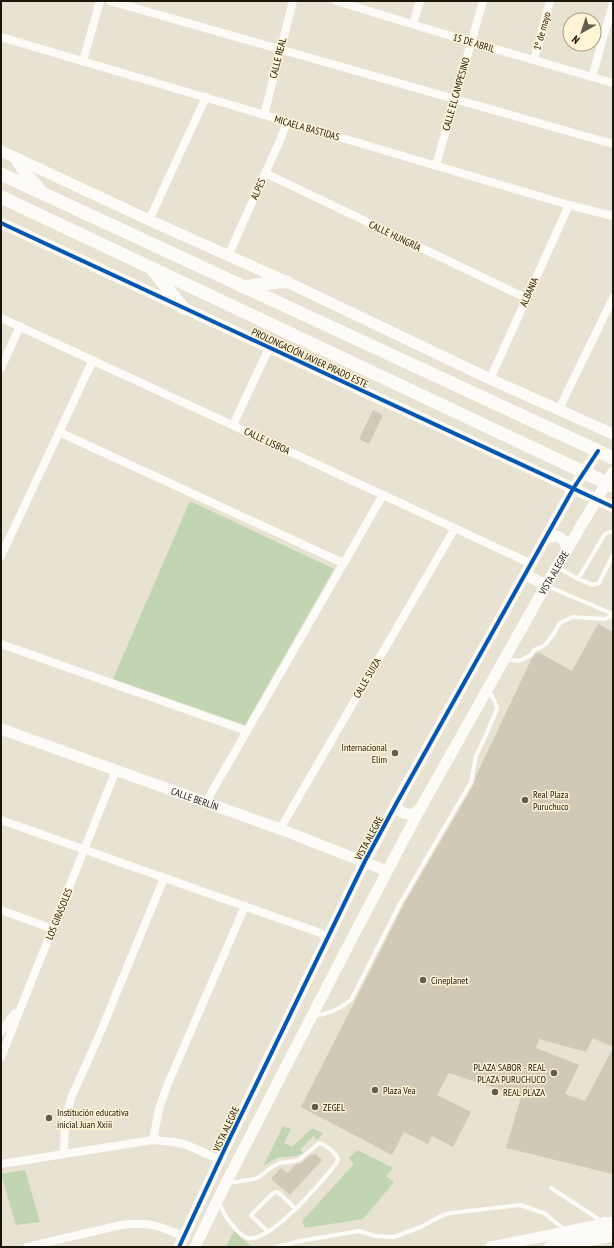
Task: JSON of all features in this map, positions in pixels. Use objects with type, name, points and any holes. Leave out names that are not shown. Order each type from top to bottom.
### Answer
[{"type":"main road","points":[[17,158],[29,178],[44,195]]},
{"type":"main road","points":[[1,174],[613,458]]},
{"type":"main road","name":"PROLONGACIÓN JAVIER PRADO ESTE","points":[[1,197],[584,472],[611,480]]},
{"type":"main road","points":[[150,266],[183,308]]},
{"type":"main road","points":[[243,287],[287,282]]},
{"type":"main road","points":[[574,1242],[609,1222]]},
{"type":"main road","points":[[550,1247],[613,1234]]},
{"type":"street","points":[[83,61],[100,1]]},
{"type":"street","points":[[110,1],[613,144]]},
{"type":"street","name":"CALLE REAL","points":[[264,115],[293,1]]},
{"type":"street","name":"15 DE ABRIL","points":[[336,1],[613,84]]},
{"type":"street","points":[[413,24],[420,1]]},
{"type":"street","name":"CALLE EL CAMPESINO","points":[[436,165],[483,1]]},
{"type":"street","name":"1º de mayo","points":[[534,60],[550,1]]},
{"type":"street","points":[[592,77],[613,4]]},
{"type":"street","name":"MICAELA BASTIDAS","points":[[1,37],[569,205],[613,216]]},
{"type":"street","points":[[149,220],[206,97]]},
{"type":"street","name":"ALPES","points":[[228,256],[287,122]]},
{"type":"street","points":[[1,151],[287,282],[490,379],[613,434]]},
{"type":"street","name":"CALLE HUNGRÍA","points":[[265,173],[526,298]]},
{"type":"street","name":"ALBANIA","points":[[490,379],[569,205]]},
{"type":"street","name":"PROLONGACIÓN JAVIER PRADO ESTE","points":[[1,223],[613,507]]},
{"type":"street","points":[[559,409],[613,298]]},
{"type":"street","name":"CALLE LISBOA","points":[[1,318],[532,564]]},
{"type":"street","points":[[1,368],[20,326]]},
{"type":"street","points":[[233,425],[269,348]]},
{"type":"street","points":[[1,556],[93,360]]},
{"type":"street","points":[[59,432],[343,563]]},
{"type":"street","name":"VISTA ALEGRE","points":[[179,1247],[227,1144],[366,861],[396,804],[573,489],[598,451]]},
{"type":"street","name":"VISTA ALEGRE","points":[[195,1247],[226,1183],[387,870],[420,809],[546,585],[596,500],[611,480]]},
{"type":"street","points":[[206,802],[383,495]]},
{"type":"street","name":"CALLE SUIZA","points":[[280,829],[455,528]]},
{"type":"street","points":[[546,539],[553,536],[560,537],[566,545],[566,551]]},
{"type":"street","points":[[526,575],[546,585]]},
{"type":"street","points":[[1,644],[247,731]]},
{"type":"street","name":"CALLE BERLÍN","points":[[1,730],[206,802],[387,870]]},
{"type":"street","name":"LOS GIRASOLES","points":[[1,1057],[116,770]]},
{"type":"street","points":[[396,804],[402,813],[406,815],[412,815],[420,809]]},
{"type":"street","points":[[1,820],[329,936]]},
{"type":"street","points":[[64,1153],[65,1123],[71,1098],[98,1038],[164,878]]},
{"type":"street","points":[[153,1140],[159,1109],[167,1086],[244,906]]},
{"type":"street","points":[[1,910],[53,929]]},
{"type":"street","points":[[1,1032],[24,999]]},
{"type":"street","points":[[1,1164],[153,1140],[186,1145],[220,1160]]},
{"type":"street","points":[[212,1176],[226,1183]]},
{"type":"street","points":[[491,1247],[609,1222]]},
{"type":"street","points":[[27,1247],[121,1226],[145,1223],[156,1225],[184,1236]]},
{"type":"lane","points":[[578,579],[605,534],[613,532]]},
{"type":"lane","points":[[557,567],[578,579],[593,585],[599,582],[613,555]]},
{"type":"lane","points":[[546,585],[613,614]]},
{"type":"lane","points":[[504,659],[519,661],[531,655],[534,650],[545,645],[560,623],[572,617],[605,619],[613,614]]},
{"type":"lane","points":[[312,1016],[332,1012],[351,1000],[401,902],[471,782],[476,756],[486,737],[497,709],[488,689]]},
{"type":"lane","points":[[218,1200],[225,1217],[240,1233],[248,1238],[259,1236],[273,1229],[296,1209],[337,1163],[338,1159],[335,1154],[321,1144],[317,1144],[300,1159],[295,1161],[280,1162],[259,1177],[226,1183]]},
{"type":"lane","points":[[551,1188],[609,1222]]},
{"type":"lane","points":[[268,1232],[251,1215],[272,1194],[276,1192],[279,1193],[296,1209]]},
{"type":"lane","points":[[277,1247],[300,1241],[359,1231],[375,1236],[394,1237],[421,1227],[441,1216],[450,1213],[520,1205],[544,1213],[565,1231]]},
{"type":"green space","points":[[190,501],[334,569],[245,725],[113,679]]},
{"type":"green space","points":[[283,1126],[291,1129],[284,1143],[292,1147],[312,1128],[323,1133],[317,1140],[313,1136],[300,1150],[304,1153],[296,1156],[275,1159],[263,1167]]},
{"type":"green space","points":[[357,1150],[393,1168],[386,1176],[394,1182],[363,1219],[305,1228],[302,1221],[354,1164],[349,1158]]},
{"type":"green space","points":[[25,1170],[40,1222],[16,1225],[1,1174]]},
{"type":"green space","points":[[234,1231],[252,1247],[226,1247]]},
{"type":"building","points":[[373,410],[383,415],[369,444],[359,439]]},
{"type":"building","name":"Real Plaza Puruchuco","points":[[598,624],[613,632],[613,1047],[593,1038],[586,1052],[539,1039],[536,1048],[579,1065],[565,1094],[585,1101],[613,1048],[613,1174],[506,1148],[521,1097],[449,1073],[437,1095],[471,1112],[453,1147],[432,1136],[428,1144],[404,1132],[392,1155],[301,1107],[404,904],[474,784],[476,776],[532,658],[538,652],[572,671]]},
{"type":"building","points":[[316,1154],[322,1160],[290,1195],[271,1179],[281,1168],[288,1173],[296,1164],[301,1163],[309,1156]]},
{"type":"cycle path","points":[[1,223],[613,507]]},
{"type":"cycle path","points":[[179,1247],[227,1144],[365,861],[573,489],[598,451]]},
{"type":"place","name":"Internacional Elim","points":[[395,753]]},
{"type":"place","name":"Real Plaza Puruchuco","points":[[525,800]]},
{"type":"place","name":"Cineplanet","points":[[423,980]]},
{"type":"place","name":"PLAZA SABOR - REAL PLAZA PURUCHUCO","points":[[554,1073]]},
{"type":"place","name":"Plaza Vea","points":[[375,1090]]},
{"type":"place","name":"REAL PLAZA","points":[[495,1092]]},
{"type":"place","name":"ZEGEL","points":[[315,1107]]},
{"type":"place","name":"Institución educativa inicial Juan Xxiii","points":[[49,1118]]}]
